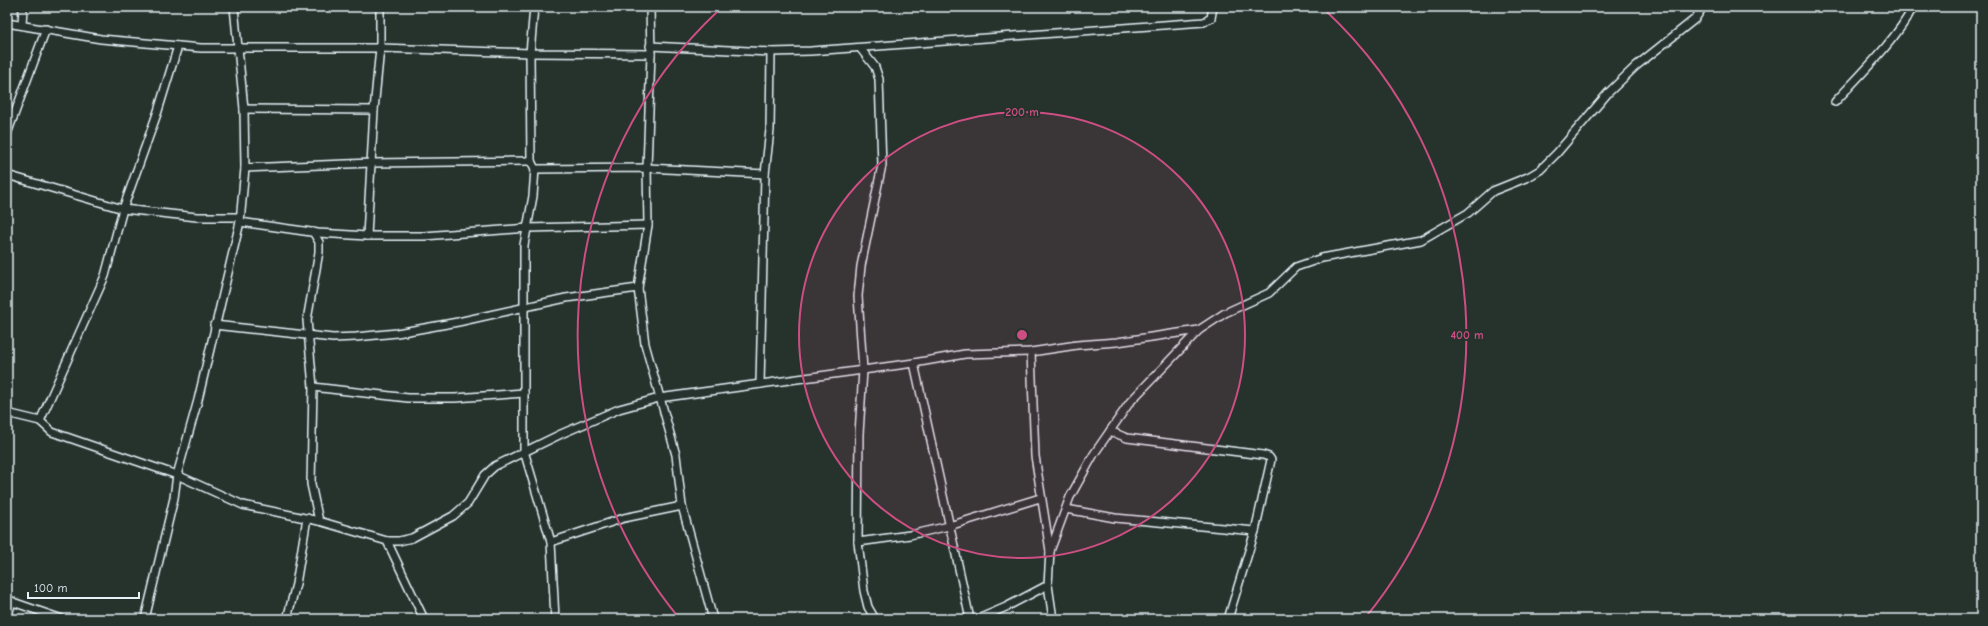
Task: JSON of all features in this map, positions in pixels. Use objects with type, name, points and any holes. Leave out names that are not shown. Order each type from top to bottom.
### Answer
[{"type":"street","points":[[22,25],[23,7]]},
{"type":"street","points":[[145,619],[174,498],[177,475],[198,400],[240,219],[245,168],[244,109],[234,7]]},
{"type":"street","points":[[367,236],[374,110],[380,48],[380,7]]},
{"type":"street","points":[[534,7],[530,53],[531,161],[535,169],[528,228],[524,245],[524,452],[551,542],[555,619]]},
{"type":"street","points":[[650,7],[651,54],[647,168],[648,225],[638,288],[645,344],[676,455],[682,506],[712,619]]},
{"type":"street","points":[[650,46],[771,52],[860,48],[1204,22],[1211,18],[1213,7]]},
{"type":"street","points":[[1050,552],[1070,497],[1090,460],[1130,402],[1199,330],[1224,313],[1269,293],[1296,267],[1322,258],[1421,240],[1468,213],[1493,191],[1528,177],[1540,170],[1557,153],[1608,93],[1636,66],[1695,19],[1703,7]]},
{"type":"street","points":[[1835,102],[1865,70],[1907,19],[1913,7]]},
{"type":"street","points":[[7,23],[101,39],[178,46],[239,48],[380,48],[530,53],[651,54]]},
{"type":"street","points":[[7,134],[46,29]]},
{"type":"street","points":[[40,421],[105,276],[122,209],[158,111],[178,46]]},
{"type":"street","points":[[860,48],[875,67],[879,78],[882,165],[862,266],[858,296],[863,370],[859,434],[858,542],[864,591],[868,607],[875,619]]},
{"type":"street","points":[[760,384],[766,174],[770,130],[771,52]]},
{"type":"street","points":[[244,109],[374,110]]},
{"type":"street","points":[[245,168],[372,163],[531,161]]},
{"type":"street","points":[[535,169],[647,168],[766,174]]},
{"type":"street","points":[[7,175],[122,209],[196,217],[240,219],[314,232],[367,236],[424,236],[528,228],[648,225]]},
{"type":"street","points":[[314,232],[319,242],[319,252],[307,320],[307,335],[313,387],[311,484],[319,521]]},
{"type":"street","points":[[214,326],[307,335],[356,337],[397,333],[524,308],[566,298],[638,288]]},
{"type":"street","points":[[7,413],[40,421],[52,432],[177,475],[243,505],[319,521],[387,541],[399,541],[412,538],[453,516],[468,503],[485,475],[495,466],[618,409],[659,398],[971,354],[1031,352],[1077,345],[1117,342],[1199,330]]},
{"type":"street","points":[[1031,352],[1035,456],[1040,498],[1050,552],[1048,585],[1053,619]]},
{"type":"street","points":[[914,363],[948,526],[970,619]]},
{"type":"street","points":[[313,387],[408,398],[455,398],[524,393]]},
{"type":"street","points":[[1110,431],[1127,438],[1194,445],[1269,457],[1271,465],[1255,532],[1228,619]]},
{"type":"street","points":[[858,542],[910,535],[948,526],[1040,498]]},
{"type":"street","points":[[551,542],[624,518],[682,506]]},
{"type":"street","points":[[1066,509],[1115,518],[1255,532]]},
{"type":"street","points":[[287,619],[296,584],[307,518]]},
{"type":"street","points":[[387,541],[424,619]]},
{"type":"street","points":[[978,619],[1006,607],[1048,585]]},
{"type":"street","points":[[7,619],[9,600],[62,619]]}]
